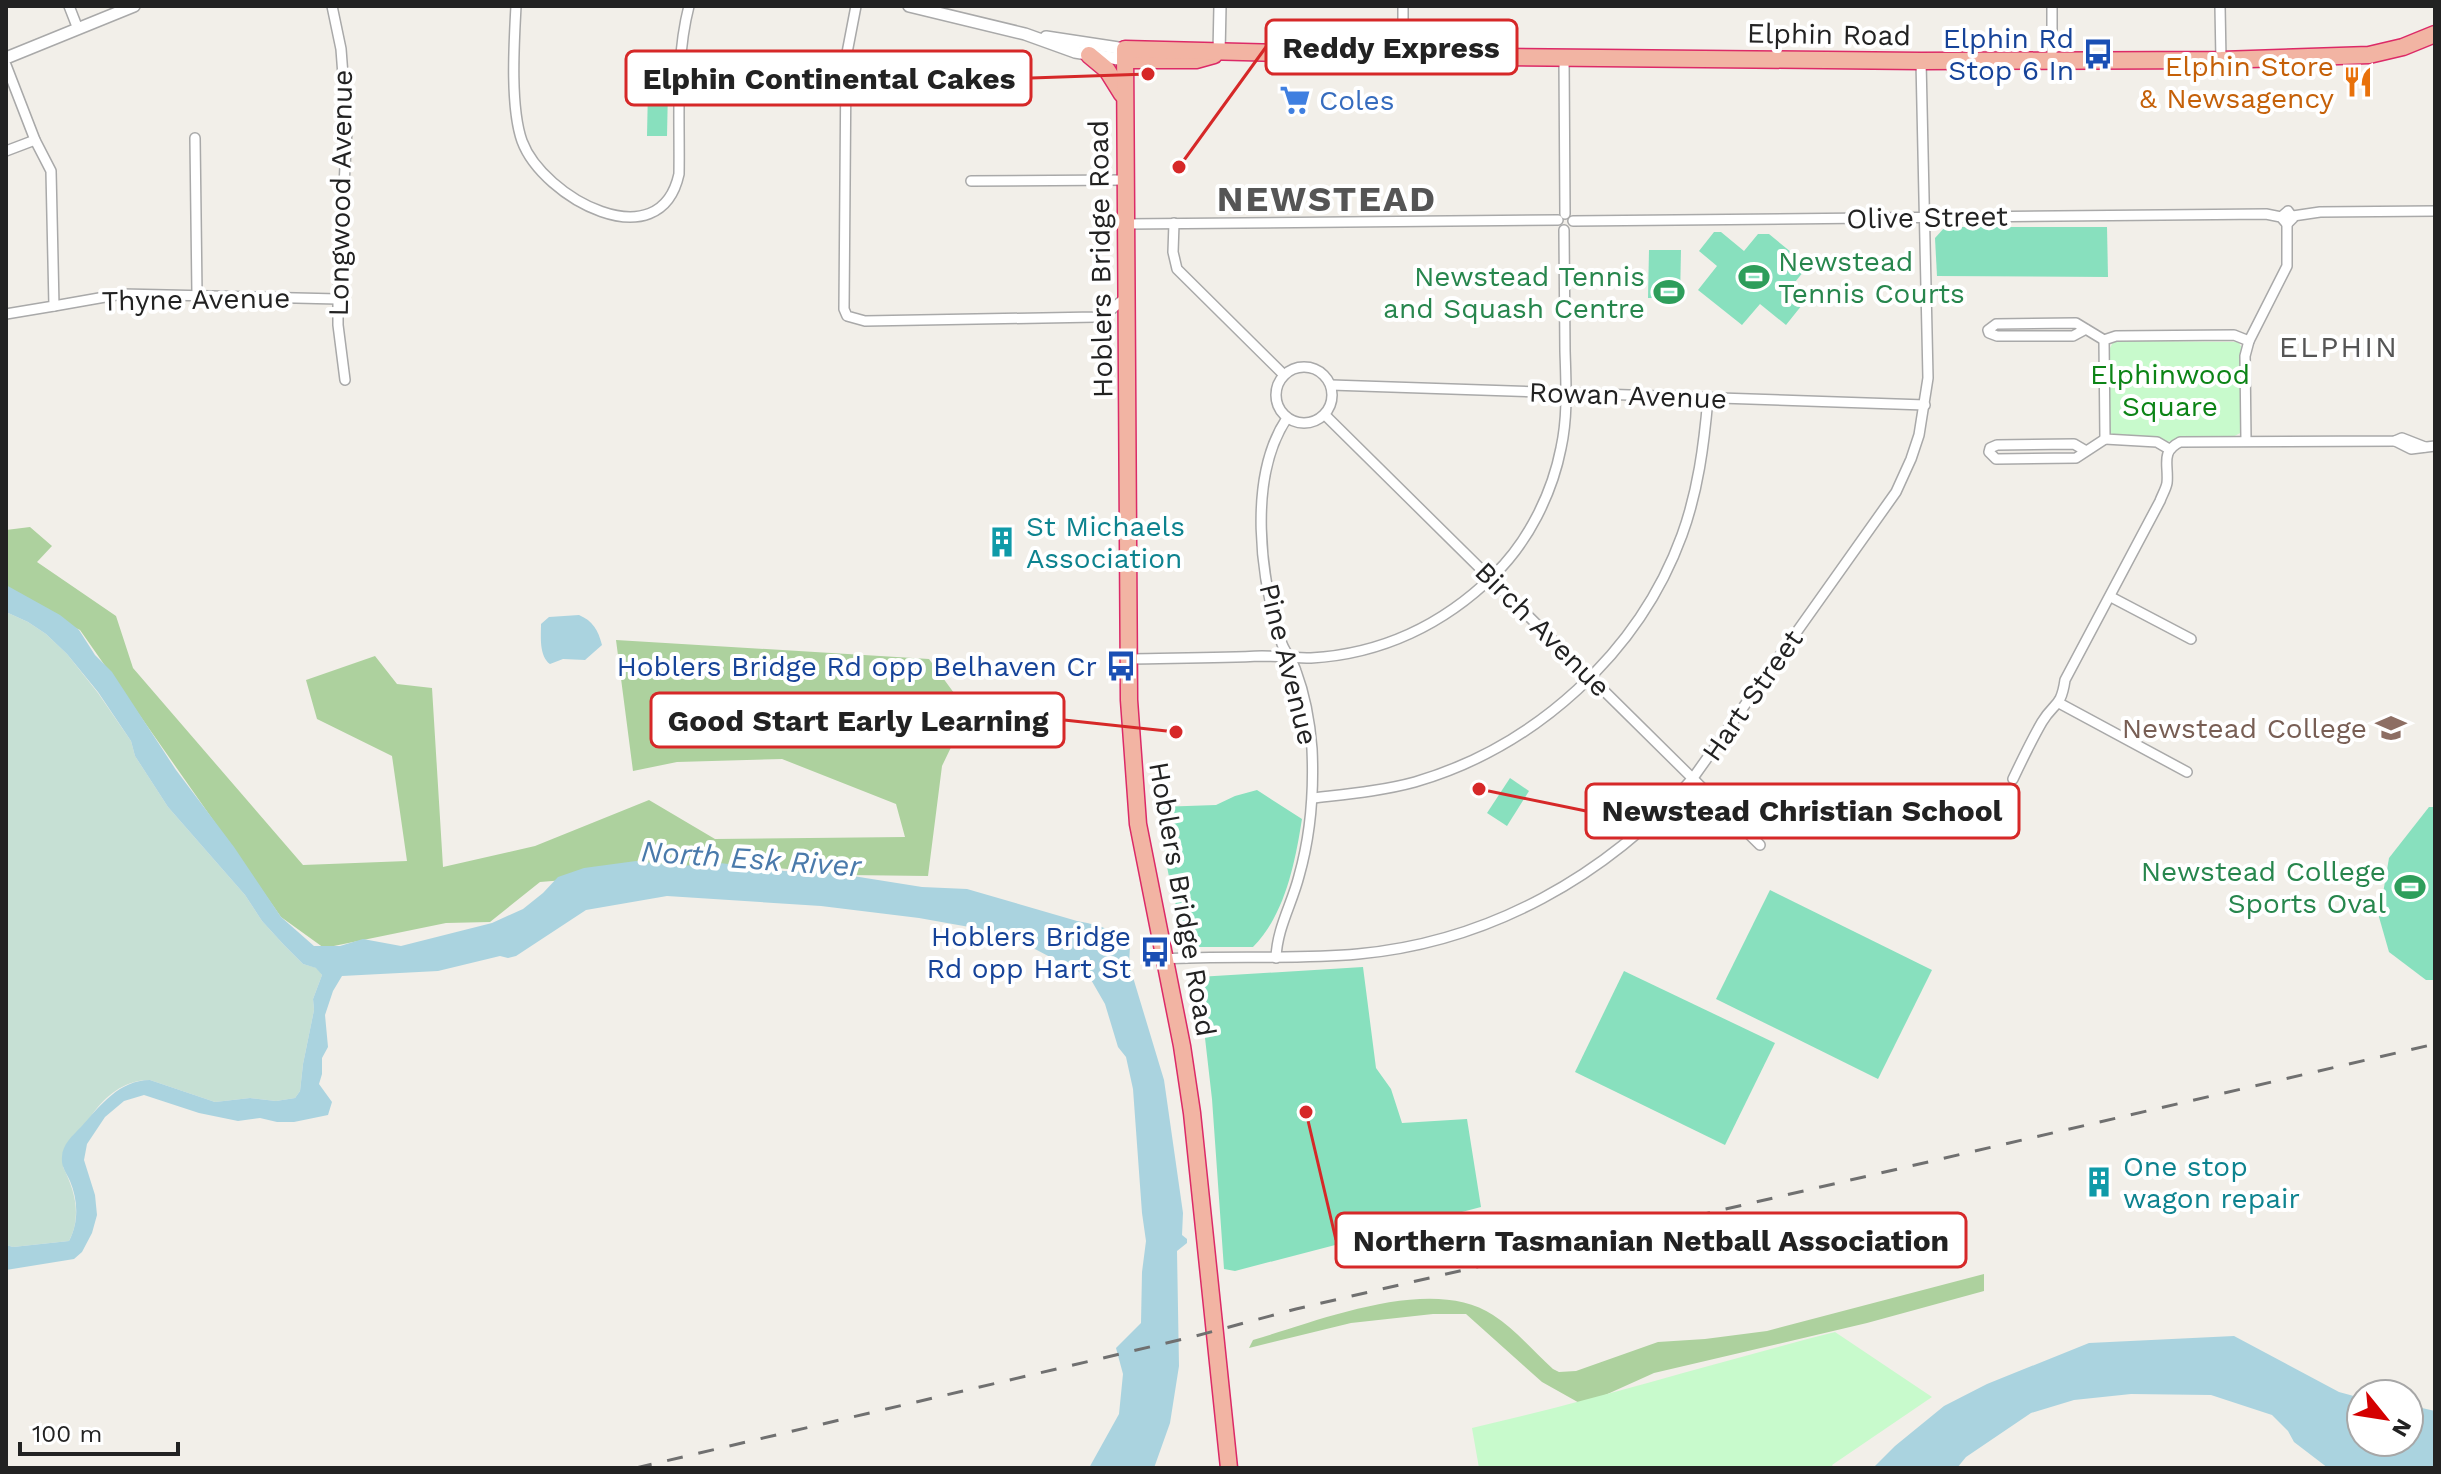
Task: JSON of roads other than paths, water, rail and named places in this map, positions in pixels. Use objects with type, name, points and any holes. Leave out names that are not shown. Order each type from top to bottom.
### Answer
[{"type":"highway","name":"Elphin Road","points":[[1125,54],[1195,49],[1219,53],[1403,56],[1921,61],[2221,60],[2369,55],[2403,47],[2435,34]]},
{"type":"highway","name":"Hoblers Bridge Road","points":[[1125,54],[1131,753],[1136,812],[1182,1046],[1192,1113],[1229,1468]]},
{"type":"highway","points":[[1089,55],[1107,70],[1125,99]]},
{"type":"street","points":[[69,6],[78,29]]},
{"type":"street","points":[[6,58],[134,6]]},
{"type":"street","name":"Longwood Avenue","points":[[332,6],[341,49],[347,129],[338,299],[345,380]]},
{"type":"street","points":[[516,6],[518,119],[522,141],[531,159],[566,195],[582,205],[619,217],[638,217],[661,207],[677,186],[681,56],[683,27],[689,6]]},
{"type":"street","points":[[856,6],[845,68],[844,309],[847,316],[865,321],[1096,317],[1126,297]]},
{"type":"street","points":[[909,6],[1125,54]]},
{"type":"street","points":[[1219,53],[1220,6]]},
{"type":"street","points":[[1403,6],[1403,56]]},
{"type":"street","points":[[2052,6],[2052,61]]},
{"type":"street","points":[[2220,6],[2221,60]]},
{"type":"street","points":[[1025,34],[1089,55],[1125,54]]},
{"type":"street","points":[[1129,659],[1311,658],[1357,651],[1403,638],[1464,603],[1491,578],[1523,539],[1545,498],[1561,447],[1566,392],[1564,230],[1571,228],[1565,219],[1564,57]]},
{"type":"street","name":"Hart Street","points":[[1164,959],[1370,953],[1415,945],[1490,923],[1581,877],[1662,814],[1693,778],[1896,492],[1911,459],[1925,405],[1928,378],[1921,61]]},
{"type":"street","points":[[6,65],[35,140],[51,171],[54,306]]},
{"type":"street","points":[[195,138],[197,294]]},
{"type":"street","points":[[6,151],[35,140]]},
{"type":"street","points":[[971,181],[1125,180]]},
{"type":"street","name":"Olive Street","points":[[1126,224],[2266,214],[2287,219],[2320,212],[2435,211]]},
{"type":"street","points":[[2246,441],[2245,356],[2249,341],[2287,266],[2287,219]]},
{"type":"street","points":[[1174,223],[1173,252],[1177,269],[1284,375]]},
{"type":"street","name":"Thyne Avenue","points":[[6,314],[122,294],[338,299]]},
{"type":"street","points":[[2086,329],[2073,336],[1997,336],[1988,330],[1996,324],[2076,323],[2086,329],[2104,340],[2116,336],[2234,335],[2249,341]]},
{"type":"street","points":[[2104,340],[2105,439]]},
{"type":"street","points":[[1300,367],[1319,371],[1331,385],[1332,401],[1325,415],[1311,423],[1294,422],[1280,412],[1276,393],[1284,375],[1300,367]]},
{"type":"street","name":"Rowan Avenue","points":[[1331,385],[1925,405]]},
{"type":"street","points":[[1313,798],[1375,791],[1415,782],[1454,768],[1531,728],[1591,677],[1645,608],[1681,536],[1699,471],[1708,398]]},
{"type":"street","name":"Birch Avenue","points":[[1325,415],[1760,845]]},
{"type":"street","name":"Pine Avenue","points":[[1276,958],[1277,938],[1299,878],[1313,798],[1310,729],[1296,668],[1283,646],[1269,594],[1262,525],[1263,496],[1272,449],[1276,434],[1287,418]]},
{"type":"street","points":[[2169,449],[2180,442],[2395,441],[2402,438],[2430,446]]},
{"type":"street","points":[[2086,451],[2074,444],[1997,445],[1989,452],[1996,459],[2076,458],[2105,439],[2151,441],[2169,449]]},
{"type":"street","points":[[2013,779],[2041,723],[2059,703],[2065,680],[2167,485],[2169,449]]},
{"type":"street","points":[[2111,597],[2191,639]]},
{"type":"street","points":[[2059,703],[2187,772]]},
{"type":"water","points":[[6,585],[60,615],[79,630],[95,655],[112,672],[176,770],[234,847],[281,917],[314,946],[340,946],[363,939],[401,946],[492,923],[523,909],[558,877],[584,868],[636,861],[684,866],[712,862],[784,871],[834,873],[922,887],[967,889],[1099,926],[1118,935],[1130,946],[1129,964],[1164,1080],[1183,1213],[1182,1235],[1187,1239],[1187,1243],[1177,1251],[1179,1366],[1170,1423],[1154,1468],[1089,1468],[1119,1414],[1123,1374],[1116,1348],[1141,1323],[1146,1241],[1133,1089],[1126,1057],[1118,1047],[1105,1004],[1090,978],[1033,948],[975,928],[919,918],[821,906],[667,896],[586,910],[516,956],[508,958],[500,956],[438,971],[342,976],[325,1015],[328,1047],[322,1058],[319,1084],[332,1102],[328,1115],[294,1122],[260,1118],[238,1121],[199,1113],[144,1095],[124,1101],[105,1117],[87,1144],[84,1160],[95,1195],[97,1215],[82,1252],[74,1259],[6,1270],[6,1245],[13,1247],[69,1241],[76,1219],[76,1203],[62,1164],[64,1148],[95,1111],[120,1089],[150,1080],[215,1102],[295,1098],[300,1091],[314,1010],[313,999],[322,975],[316,968],[303,964],[262,921],[245,895],[168,807],[135,756],[131,741],[98,692],[67,654],[46,634],[6,612]]},
{"type":"water","points":[[579,615],[594,627],[602,645],[585,660],[563,659],[550,664],[542,651],[541,624],[549,617]]},
{"type":"water","points":[[2234,1336],[2345,1394],[2345,1458],[2425,1458],[2425,1409],[2435,1411],[2435,1468],[2328,1468],[2294,1442],[2272,1415],[2211,1395],[2131,1394],[2074,1400],[2031,1413],[1966,1457],[1957,1468],[1873,1468],[1944,1406],[1987,1384],[2089,1343]]},
{"type":"railway","points":[[636,1468],[1192,1337],[1296,1309],[2435,1044]]},
{"type":"place","name":"Elphin Rd Stop 6 In","points":[[2098,54]]},
{"type":"place","name":"Elphin Continental Cakes","points":[[1148,74]]},
{"type":"place","name":"Elphin Store & Newsagency","points":[[2358,82]]},
{"type":"place","name":"Coles","points":[[1295,100]]},
{"type":"place","name":"Reddy Express","points":[[1179,167]]},
{"type":"place","name":"Newstead Tennis Courts","points":[[1754,277]]},
{"type":"place","name":"Newstead Tennis and Squash Centre","points":[[1669,292]]},
{"type":"place","name":"St Michaels Association","points":[[1002,542]]},
{"type":"place","name":"Hoblers Bridge Rd opp Belhaven Cr","points":[[1121,666]]},
{"type":"place","name":"Newstead College","points":[[2391,728]]},
{"type":"place","name":"Good Start Early Learning","points":[[1176,732]]},
{"type":"place","name":"Newstead Christian School","points":[[1479,789]]},
{"type":"place","name":"Newstead College Sports Oval","points":[[2410,887]]},
{"type":"place","name":"Hoblers Bridge Rd opp Hart St","points":[[1155,952]]},
{"type":"place","name":"Northern Tasmanian Netball Association","points":[[1306,1112]]},
{"type":"place","name":"One stop wagon repair","points":[[2099,1182]]},
{"type":"district","name":"NEWSTEAD","points":[[1327,198]]},
{"type":"district","name":"ELPHIN","points":[[2339,347]]},
{"type":"park label","name":"Elphinwood Square","points":[[2170,390]]},
{"type":"water label","name":"North Esk River","points":[[751,859]]}]
